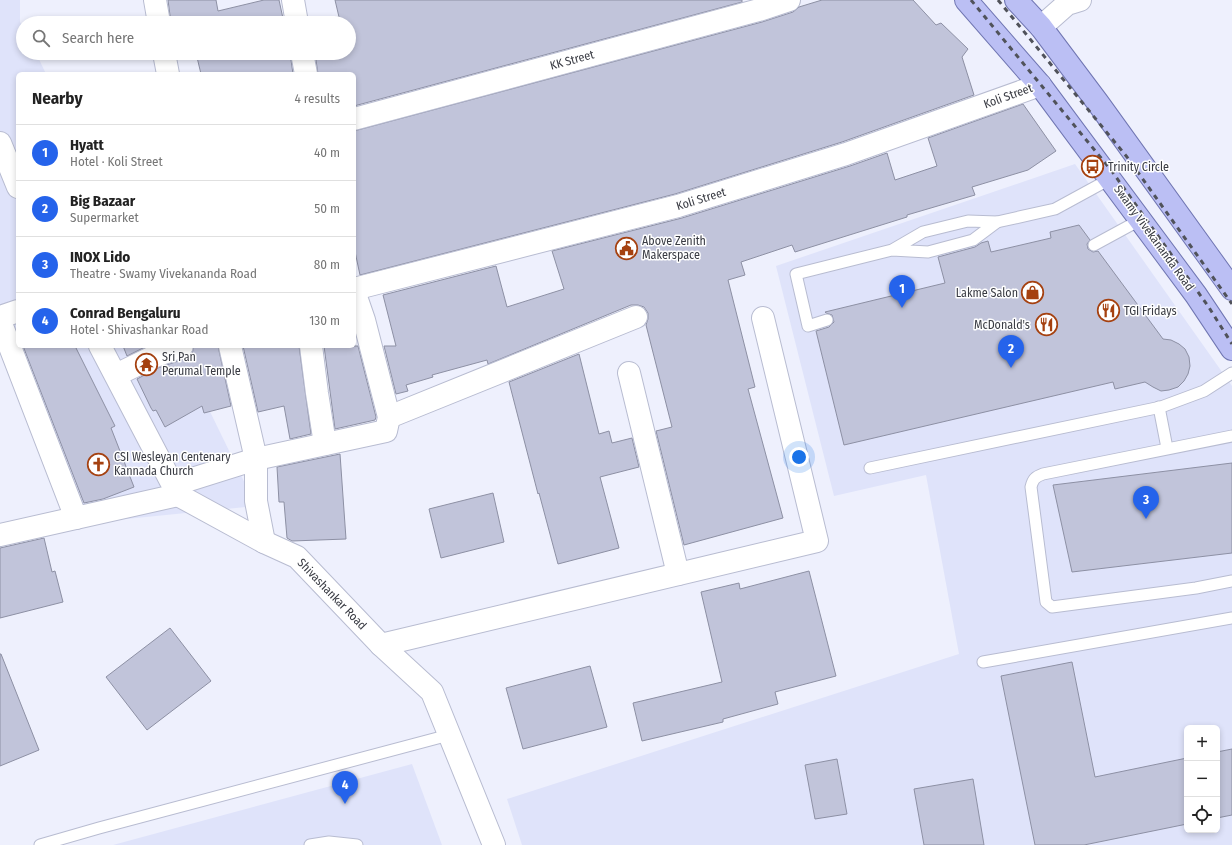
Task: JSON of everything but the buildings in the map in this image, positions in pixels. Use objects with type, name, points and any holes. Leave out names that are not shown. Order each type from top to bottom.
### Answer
[{"type":"main road","name":"Swamy Vivekananda Road","points":[[966,0],[1040,85],[1196,295],[1232,349]]},
{"type":"main road","points":[[1016,0],[1041,27],[1098,103],[1232,289]]},
{"type":"street","points":[[155,0],[158,16]]},
{"type":"street","points":[[292,0],[295,16]]},
{"type":"street","name":"KK Street","points":[[356,117],[757,5],[789,0]]},
{"type":"street","points":[[1041,27],[1072,1]]},
{"type":"street","points":[[165,60],[168,72]]},
{"type":"street","points":[[303,60],[306,72]]},
{"type":"street","name":"Koli Street","points":[[356,301],[678,206],[846,154],[1040,85]]},
{"type":"street","points":[[1,147],[16,182]]},
{"type":"street","points":[[0,535],[76,518],[175,490],[256,458],[386,431],[389,417],[356,301]]},
{"type":"street","points":[[0,317],[16,312]]},
{"type":"street","points":[[389,417],[636,317]]},
{"type":"street","points":[[382,645],[817,540],[763,318]]},
{"type":"street","points":[[0,322],[76,518]]},
{"type":"street","points":[[101,348],[175,490]]},
{"type":"street","points":[[116,375],[177,348]]},
{"type":"street","points":[[230,348],[256,458],[256,501],[264,542]]},
{"type":"street","points":[[311,348],[325,444]]},
{"type":"street","points":[[629,373],[678,574]]},
{"type":"street","name":"Shivashankar Road","points":[[175,490],[264,542],[297,557],[382,645],[432,692],[494,845]]},
{"type":"lane","points":[[827,320],[808,326],[796,274],[892,250],[923,232],[968,221],[997,222],[1055,209],[1110,179]]},
{"type":"lane","points":[[1094,245],[1140,220]]},
{"type":"lane","points":[[892,250],[928,252],[973,240],[997,222]]},
{"type":"lane","points":[[870,468],[1159,407],[1204,391],[1232,373]]},
{"type":"lane","points":[[1159,407],[1167,448]]},
{"type":"lane","points":[[1232,436],[1043,474],[1037,476],[1032,481],[1031,487],[1046,602],[1052,607],[1196,588],[1232,581]]},
{"type":"lane","points":[[983,662],[1232,618]]},
{"type":"lane","points":[[40,845],[106,826],[449,735]]},
{"type":"lane","points":[[310,845],[329,842],[357,845]]},
{"type":"shaded area","points":[[0,0],[20,0],[20,16],[16,16],[16,60],[39,60],[45,72],[16,72],[16,348],[179,348],[256,506],[86,523],[0,344]]},
{"type":"shaded area","points":[[1075,164],[1232,386],[1232,845],[522,845],[507,799],[959,654],[926,475],[834,496],[776,266]]},
{"type":"shaded area","points":[[412,764],[442,845],[113,845]]},
{"type":"railway","points":[[971,0],[1111,170],[1208,306],[1232,344]]},
{"type":"railway","points":[[998,0],[1127,157],[1232,304]]},
{"type":"place","name":"Trinity Circle","points":[[1092,167]]},
{"type":"place","name":"Above Zenith Makerspace","points":[[626,248]]},
{"type":"place","name":"Lakme Salon","points":[[1033,293]]},
{"type":"place","name":"Hyatt","points":[[902,308]]},
{"type":"place","name":"TGI Fridays","points":[[1108,311]]},
{"type":"place","name":"McDonald's","points":[[1046,325]]},
{"type":"place","name":"Sri Pan Perumal Temple","points":[[147,364]]},
{"type":"place","name":"Big Bazaar","points":[[1011,368]]},
{"type":"place","name":"CSI Wesleyan Centenary Kannada Church","points":[[99,464]]},
{"type":"place","name":"INOX Lido","points":[[1146,519]]},
{"type":"place","name":"Conrad Bengaluru","points":[[345,804]]}]
